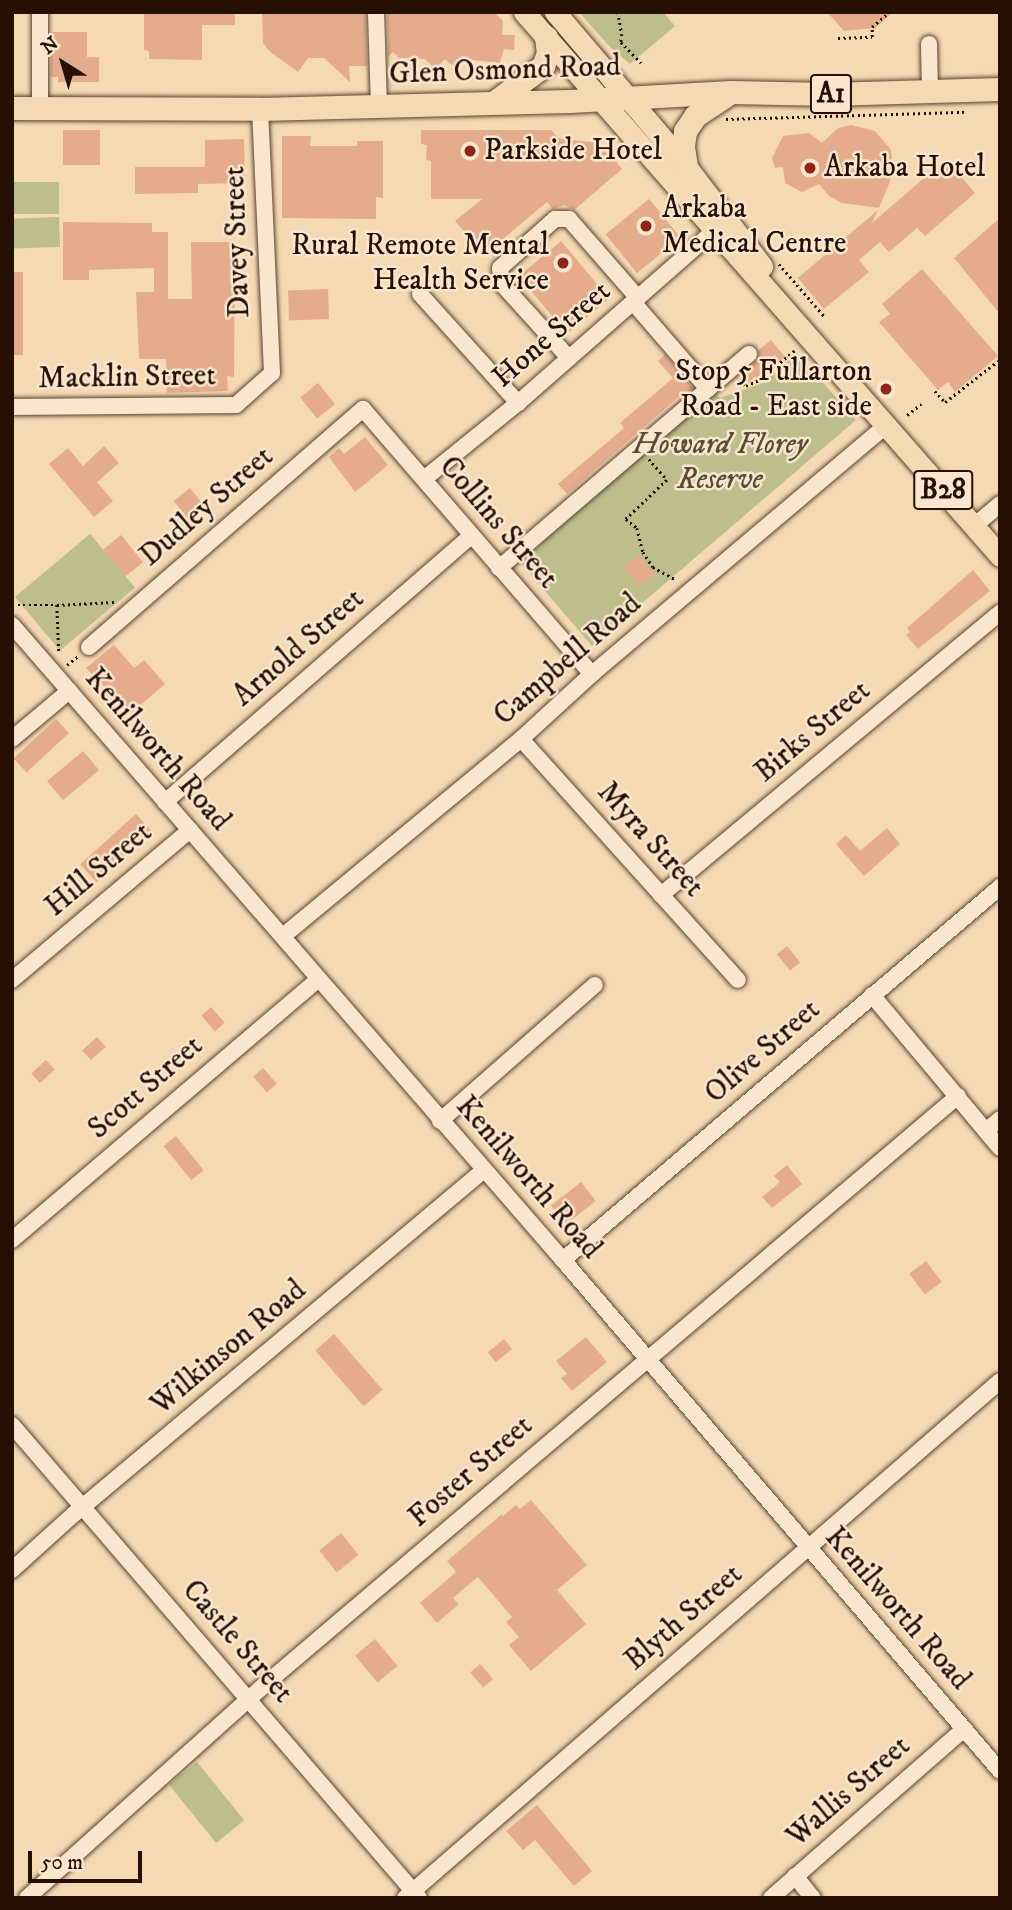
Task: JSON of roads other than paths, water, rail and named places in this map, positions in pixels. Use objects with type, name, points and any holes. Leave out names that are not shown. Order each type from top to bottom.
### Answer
[{"type":"highway","points":[[496,101],[531,78],[543,66],[548,53],[546,37]]},
{"type":"highway","name":"Glen Osmond Road","points":[[12,108],[379,107],[496,101],[600,100],[731,92],[930,92],[1000,89]]},
{"type":"highway","points":[[686,166],[683,146],[685,131],[695,116],[731,92]]},
{"type":"main road","points":[[524,12],[600,100]]},
{"type":"main road","points":[[555,12],[628,98]]},
{"type":"main road","name":"B28","points":[[628,98],[686,166],[825,353]]},
{"type":"main road","name":"B28","points":[[600,100],[825,353],[1000,556]]},
{"type":"street","points":[[40,12],[40,108]]},
{"type":"street","points":[[376,12],[379,107]]},
{"type":"street","points":[[929,44],[930,92]]},
{"type":"street","name":"Davey Street","points":[[260,109],[272,373]]},
{"type":"street","points":[[569,358],[502,284],[500,268],[555,219],[569,219],[708,389]]},
{"type":"street","name":"Hone Street","points":[[424,479],[518,403],[714,231]]},
{"type":"street","points":[[420,294],[518,403]]},
{"type":"street","points":[[499,568],[749,354]]},
{"type":"street","name":"Macklin Street","points":[[12,407],[236,405],[272,373]]},
{"type":"street","name":"Collins Street","points":[[363,409],[592,674]]},
{"type":"street","name":"Dudley Street","points":[[89,647],[363,409]]},
{"type":"street","name":"Campbell Road","points":[[283,936],[521,739],[592,674],[887,425]]},
{"type":"street","points":[[974,526],[1000,504]]},
{"type":"street","name":"Arnold Street","points":[[165,802],[471,536]]},
{"type":"street","name":"Birks Street","points":[[661,895],[1000,613]]},
{"type":"street","name":"Kenilworth Road","points":[[12,625],[563,1260],[1000,1771]]},
{"type":"street","points":[[12,739],[69,691]]},
{"type":"street","name":"Myra Street","points":[[521,739],[738,980]]},
{"type":"street","name":"Hill Street","points":[[12,980],[190,830]]},
{"type":"street","name":"Olive Street","points":[[563,1260],[1000,887]]},
{"type":"street","name":"Scott Street","points":[[12,1240],[318,980]]},
{"type":"street","points":[[440,1121],[595,985]]},
{"type":"street","points":[[872,995],[1000,1148]]},
{"type":"street","name":"Foster Street","points":[[27,1898],[251,1700],[647,1358],[958,1096]]},
{"type":"street","points":[[986,1131],[1000,1119]]},
{"type":"street","name":"Wilkinson Road","points":[[12,1570],[83,1507],[484,1170]]},
{"type":"street","name":"Blyth Street","points":[[412,1895],[1000,1381]]},
{"type":"street","name":"Castle Street","points":[[12,1425],[251,1700],[412,1895]]},
{"type":"street","name":"Wallis Street","points":[[771,1898],[964,1729]]},
{"type":"street","points":[[794,1876],[813,1898]]},
{"type":"place","name":"Parkside Hotel","points":[[470,151]]},
{"type":"place","name":"Arkaba Hotel","points":[[810,168]]},
{"type":"place","name":"Arkaba Medical Centre","points":[[646,226]]},
{"type":"place","name":"Rural Remote Mental Health Service","points":[[563,263]]},
{"type":"place","name":"Stop 5 Fullarton Road - East side","points":[[886,389]]},
{"type":"park label","name":"Howard Florey Reserve","points":[[720,462]]}]
